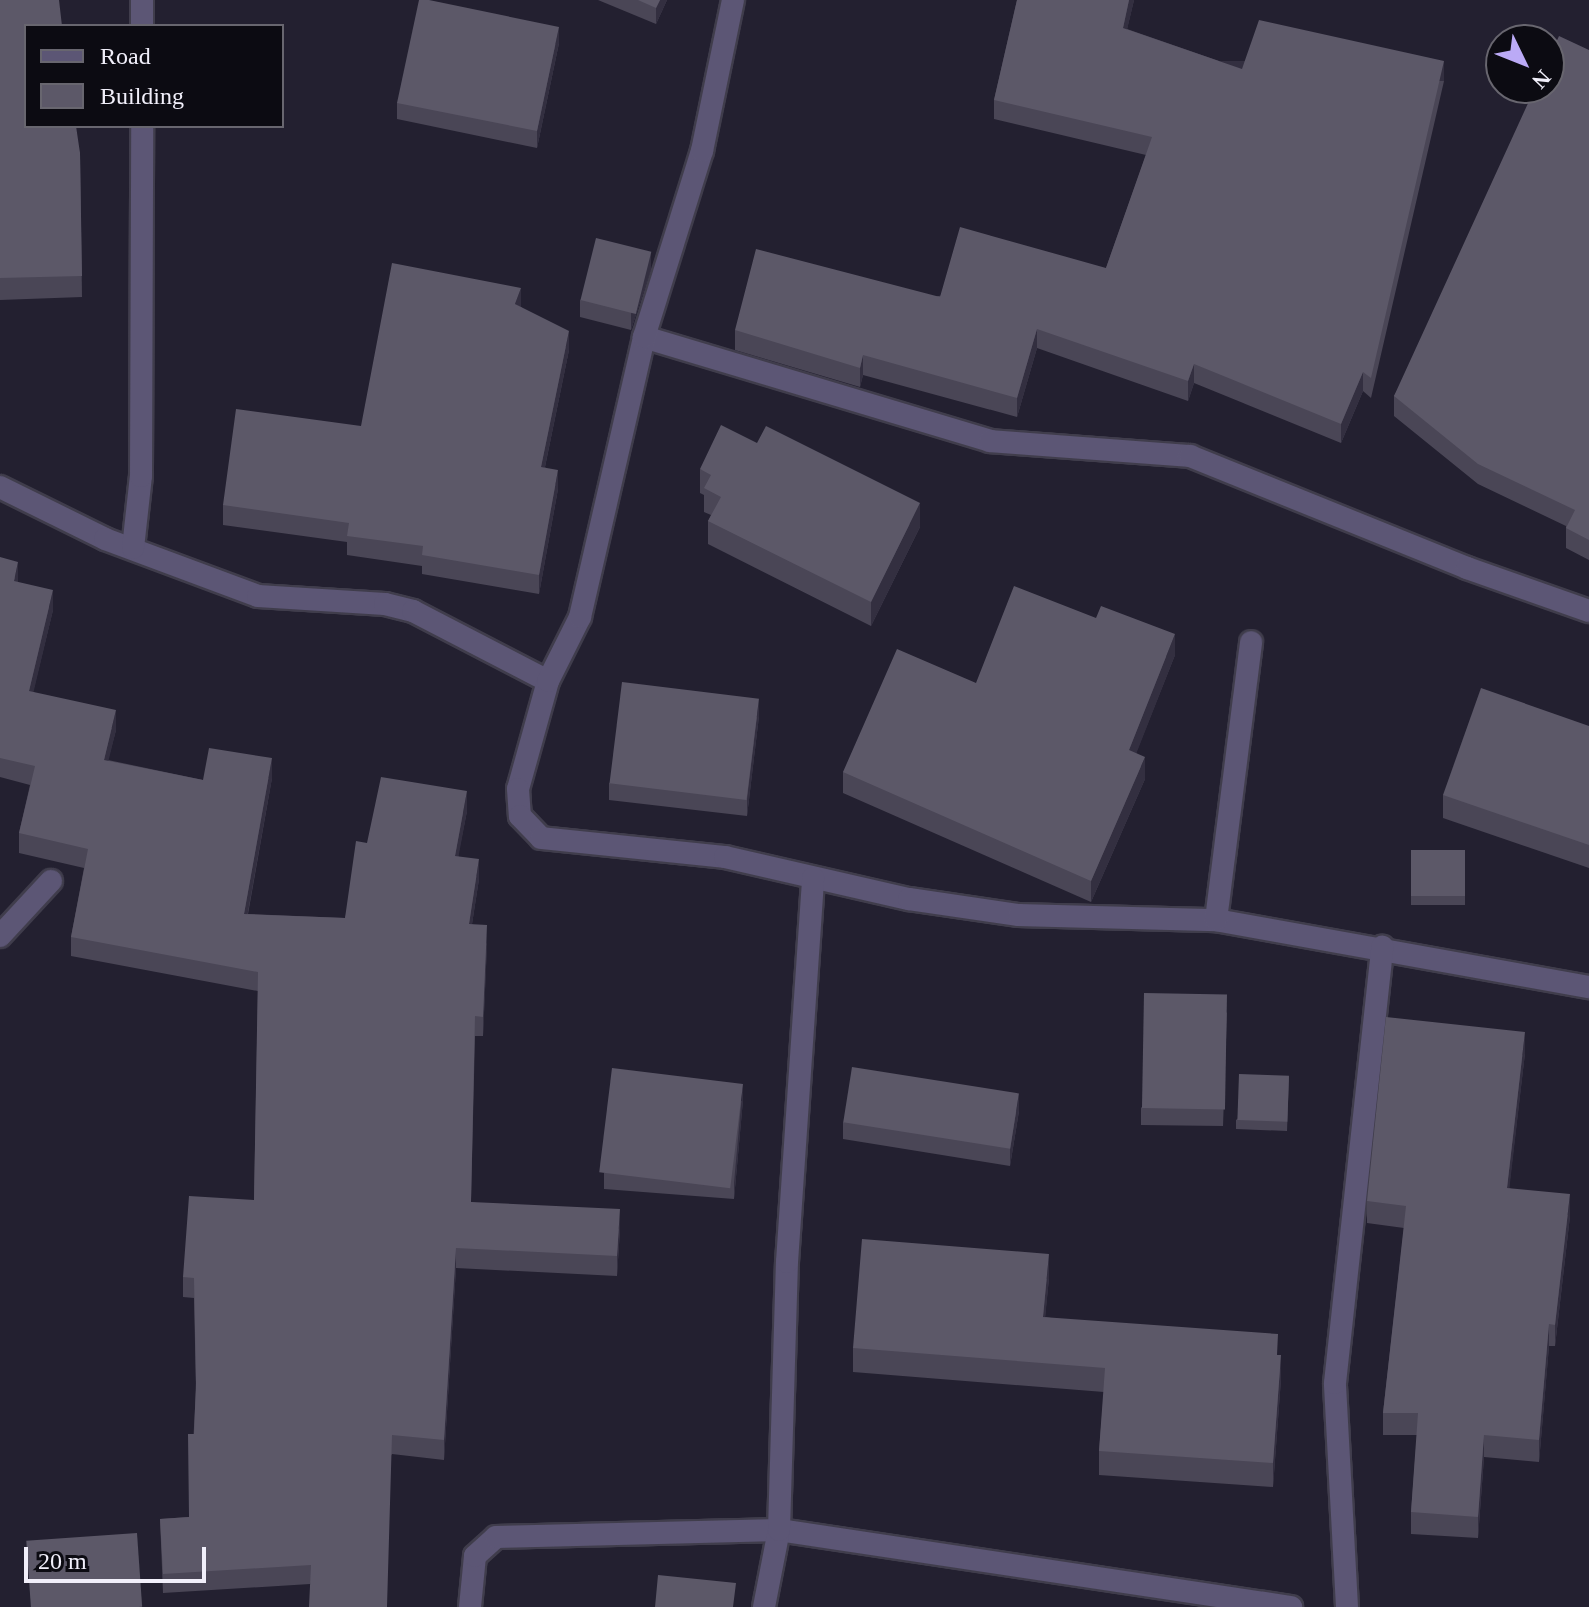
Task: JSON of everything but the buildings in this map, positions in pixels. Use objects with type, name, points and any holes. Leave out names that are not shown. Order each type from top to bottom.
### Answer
[{"type":"street","points":[[142,0],[142,24]]},
{"type":"street","points":[[733,0],[702,151],[644,337],[580,617],[548,681],[518,789],[520,816],[541,838],[725,857],[813,878],[1019,915],[1216,920],[1382,947],[1589,987]]},
{"type":"street","points":[[133,548],[141,476],[142,128]]},
{"type":"street","points":[[644,337],[990,441],[1190,456],[1467,568],[1589,611]]},
{"type":"street","points":[[0,487],[133,548],[258,596],[385,604],[413,611],[548,681]]},
{"type":"street","points":[[1216,920],[1251,642]]},
{"type":"street","points":[[764,1607],[779,1530],[787,1262],[813,878]]},
{"type":"street","points":[[0,936],[51,881]]},
{"type":"street","points":[[1347,1607],[1335,1383],[1382,947]]},
{"type":"street","points":[[470,1607],[475,1556],[496,1537],[779,1530],[1291,1607]]}]
